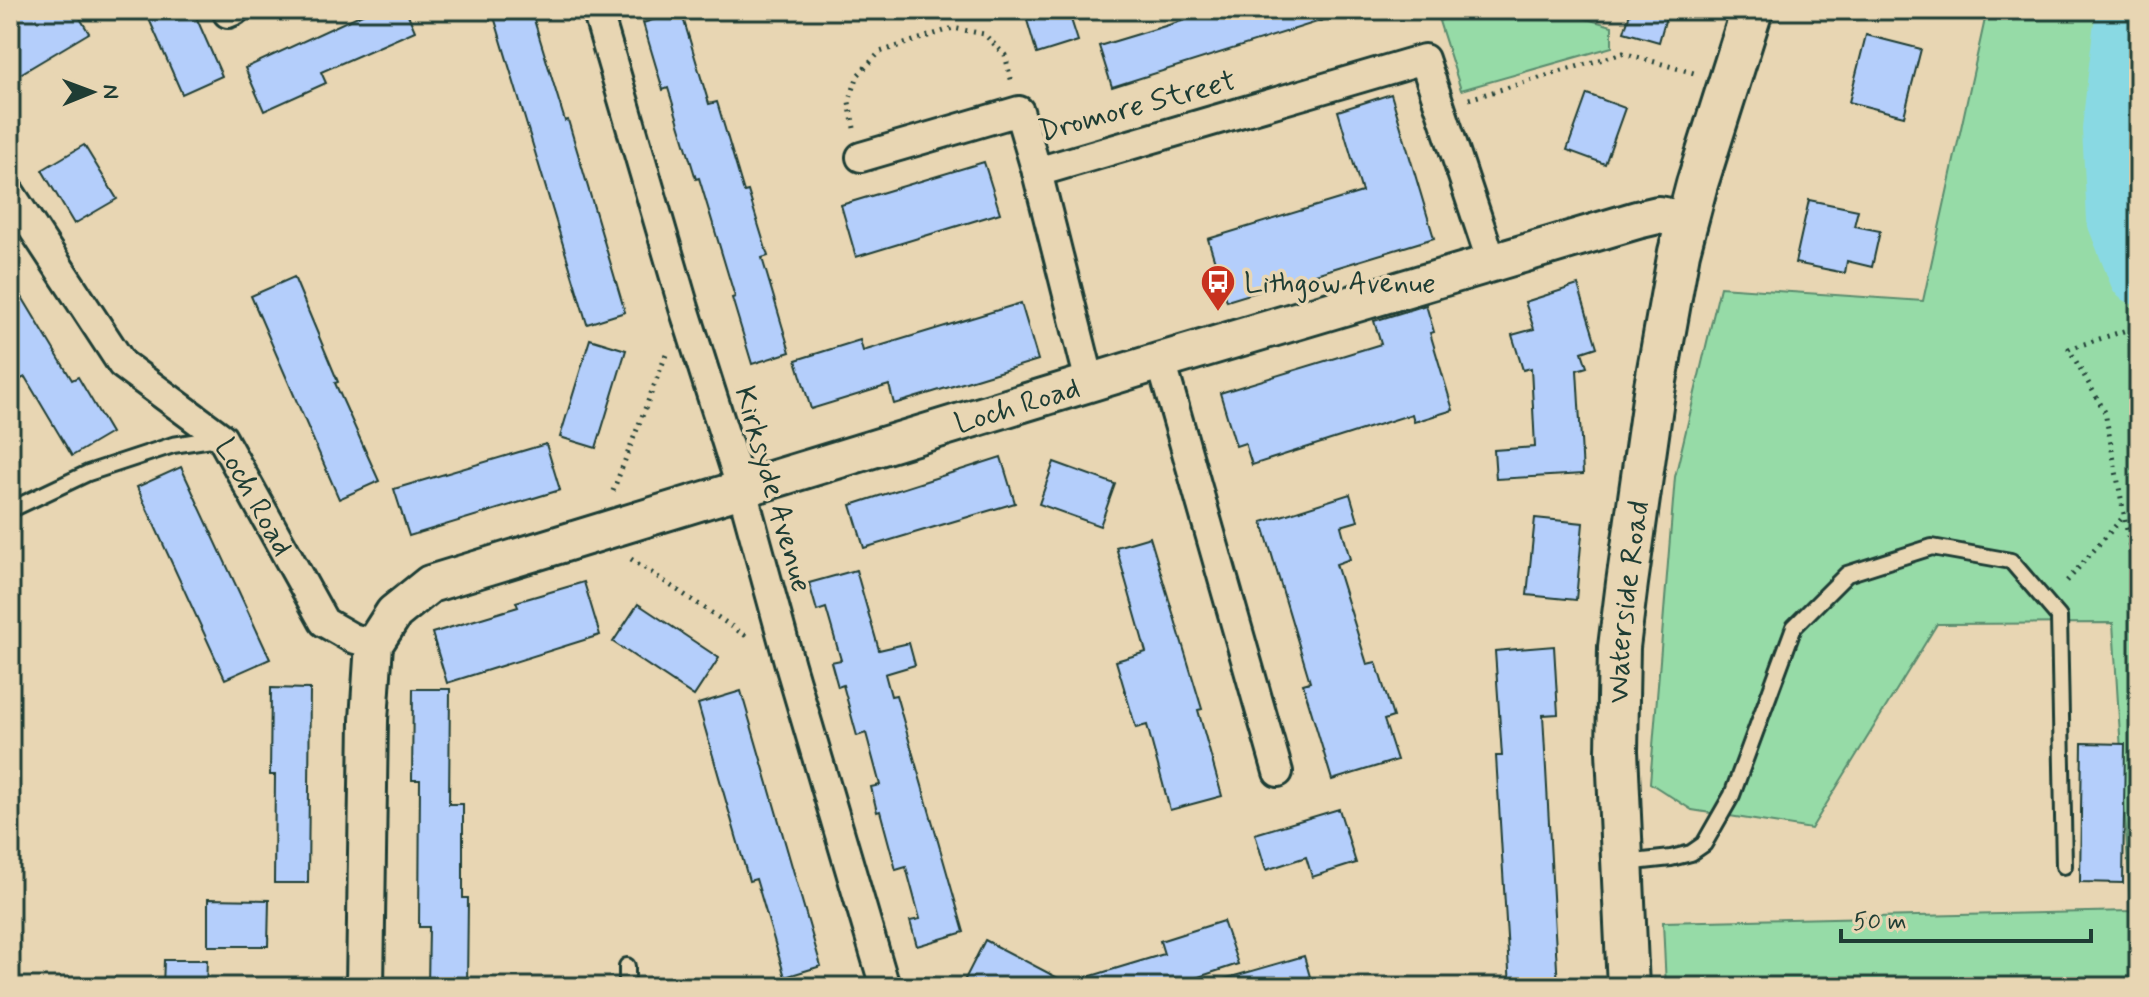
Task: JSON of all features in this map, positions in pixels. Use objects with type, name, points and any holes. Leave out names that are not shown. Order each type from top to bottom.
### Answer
[{"type":"main road","name":"Waterside Road","points":[[1628,987],[1617,751],[1619,647],[1670,292],[1687,220],[1752,10]]},
{"type":"street","name":"Kirksyde Avenue","points":[[597,10],[684,308],[742,490],[885,987]]},
{"type":"street","name":"Dromore Street","points":[[861,157],[1019,111],[1037,172],[1424,59],[1439,108]]},
{"type":"street","points":[[1439,108],[1492,263]]},
{"type":"street","points":[[1037,172],[1090,382]]},
{"type":"street","points":[[10,193],[122,364],[222,438]]},
{"type":"street","name":"Loch Road","points":[[222,438],[324,622],[352,638],[374,644],[394,613],[430,584],[1090,382],[1492,263],[1658,215],[1687,220]]},
{"type":"street","points":[[1161,361],[1278,772]]},
{"type":"street","points":[[365,987],[369,720],[374,644]]},
{"type":"lane","name":"Loch Road","points":[[10,510],[88,473],[173,445],[222,438]]},
{"type":"lane","points":[[1621,863],[1671,858],[1691,853],[1704,844],[1732,795],[1794,627],[1847,574],[1932,547],[2011,561],[2059,617],[2064,866]]},
{"type":"lane","points":[[627,966],[627,987]]},
{"type":"path","points":[[861,157],[849,102],[858,75],[880,52],[953,28],[984,34],[1005,55],[1019,111]]},
{"type":"path","points":[[1439,108],[1623,53],[1729,84]]},
{"type":"path","points":[[2139,326],[2069,349],[2105,412],[2139,595]]},
{"type":"path","points":[[2067,581],[2124,516]]},
{"type":"green space","points":[[1469,10],[1573,10],[1572,15],[1612,26],[1612,47],[1461,90],[1439,21]]},
{"type":"green space","points":[[1987,10],[2139,10],[2139,987],[1666,987],[1663,922],[2131,911],[2113,623],[1937,624],[1811,829],[1692,810],[1650,783],[1675,477],[1720,287],[1923,301]]},
{"type":"building","points":[[29,10],[75,10],[89,33],[10,80],[10,21]]},
{"type":"building","points":[[145,10],[193,10],[222,76],[182,94]]},
{"type":"building","points":[[371,10],[406,10],[415,31],[321,72],[326,83],[264,111],[245,68]]},
{"type":"building","points":[[492,10],[531,10],[565,121],[568,120],[625,312],[587,324]]},
{"type":"building","points":[[1024,10],[1068,10],[1078,41],[1037,54]]},
{"type":"building","points":[[1208,10],[1335,10],[1336,16],[1112,87],[1099,46]]},
{"type":"building","points":[[1631,10],[1668,10],[1659,42],[1624,32]]},
{"type":"building","points":[[681,11],[709,104],[717,102],[744,192],[748,191],[768,256],[762,258],[790,352],[752,364],[699,178],[696,179],[668,88],[663,90],[643,23]]},
{"type":"building","points":[[1866,35],[1921,49],[1904,116],[1849,102]]},
{"type":"building","points":[[1391,94],[1434,238],[1227,301],[1208,239],[1362,192],[1338,111]]},
{"type":"building","points":[[1587,94],[1625,108],[1605,164],[1567,150]]},
{"type":"building","points":[[84,145],[117,199],[74,224],[42,170]]},
{"type":"building","points":[[984,162],[1000,213],[856,257],[841,205]]},
{"type":"building","points":[[1809,200],[1858,210],[1854,226],[1880,231],[1872,267],[1847,261],[1845,273],[1795,263]]},
{"type":"building","points":[[10,277],[72,380],[78,377],[111,433],[72,456],[25,377],[19,380],[10,365]]},
{"type":"building","points":[[294,277],[338,382],[335,383],[379,481],[339,499],[251,296]]},
{"type":"building","points":[[1578,285],[1597,347],[1582,352],[1587,367],[1577,370],[1583,474],[1496,479],[1494,450],[1535,447],[1531,368],[1523,370],[1512,335],[1534,329],[1525,302]]},
{"type":"building","points":[[1021,303],[1038,360],[894,404],[889,385],[811,409],[796,360],[860,340],[863,351]]},
{"type":"building","points":[[1426,305],[1434,332],[1430,333],[1453,410],[1414,422],[1412,414],[1252,465],[1245,443],[1236,446],[1220,393],[1381,344],[1374,321]]},
{"type":"building","points":[[590,339],[626,350],[596,448],[560,437]]},
{"type":"building","points":[[546,444],[560,490],[409,536],[394,489]]},
{"type":"building","points":[[1001,457],[1015,503],[864,548],[851,505]]},
{"type":"building","points":[[1054,462],[1115,484],[1100,526],[1039,504]]},
{"type":"building","points":[[181,467],[270,659],[225,679],[137,487]]},
{"type":"building","points":[[1350,494],[1358,521],[1341,526],[1350,559],[1336,564],[1367,664],[1376,662],[1393,717],[1384,720],[1397,760],[1332,780],[1303,684],[1310,682],[1262,522]]},
{"type":"building","points":[[1535,518],[1583,523],[1576,600],[1527,595]]},
{"type":"building","points":[[1150,537],[1202,709],[1198,710],[1222,796],[1170,810],[1147,725],[1136,728],[1116,661],[1146,652],[1116,547]]},
{"type":"building","points":[[856,570],[879,650],[909,643],[915,665],[885,674],[891,696],[896,695],[964,932],[917,946],[910,921],[920,919],[906,867],[896,870],[871,787],[880,785],[866,733],[857,736],[843,685],[838,687],[831,662],[841,660],[826,608],[817,611],[809,583]]},
{"type":"building","points":[[584,582],[600,635],[447,683],[432,633],[518,607],[516,602]]},
{"type":"building","points":[[638,604],[719,658],[694,696],[613,642]]},
{"type":"building","points":[[1554,646],[1558,714],[1543,715],[1558,987],[1510,987],[1496,756],[1502,756],[1495,651]]},
{"type":"building","points":[[271,688],[310,689],[308,883],[274,883],[275,775],[270,775]]},
{"type":"building","points":[[413,689],[450,689],[449,804],[463,804],[463,898],[468,898],[467,987],[428,987],[429,927],[419,927],[420,780],[412,780]]},
{"type":"building","points":[[741,691],[821,966],[785,977],[756,879],[749,881],[698,704]]},
{"type":"building","points":[[2082,743],[2125,744],[2123,883],[2080,882]]},
{"type":"building","points":[[1339,809],[1356,863],[1312,877],[1306,857],[1266,870],[1255,834]]},
{"type":"building","points":[[208,899],[269,900],[268,946],[208,946]]},
{"type":"building","points":[[1223,921],[1238,964],[1168,987],[1079,987],[1078,980],[1164,954],[1160,941]]},
{"type":"building","points":[[985,940],[1075,987],[961,987]]},
{"type":"building","points":[[1304,956],[1313,987],[1225,987],[1224,979]]},
{"type":"building","points":[[164,960],[207,960],[206,987],[163,987]]},
{"type":"waterway","points":[[2133,10],[2123,31],[2112,129],[2117,219],[2139,275]]},
{"type":"place","name":"Lithgow Avenue","points":[[1218,313]]}]
